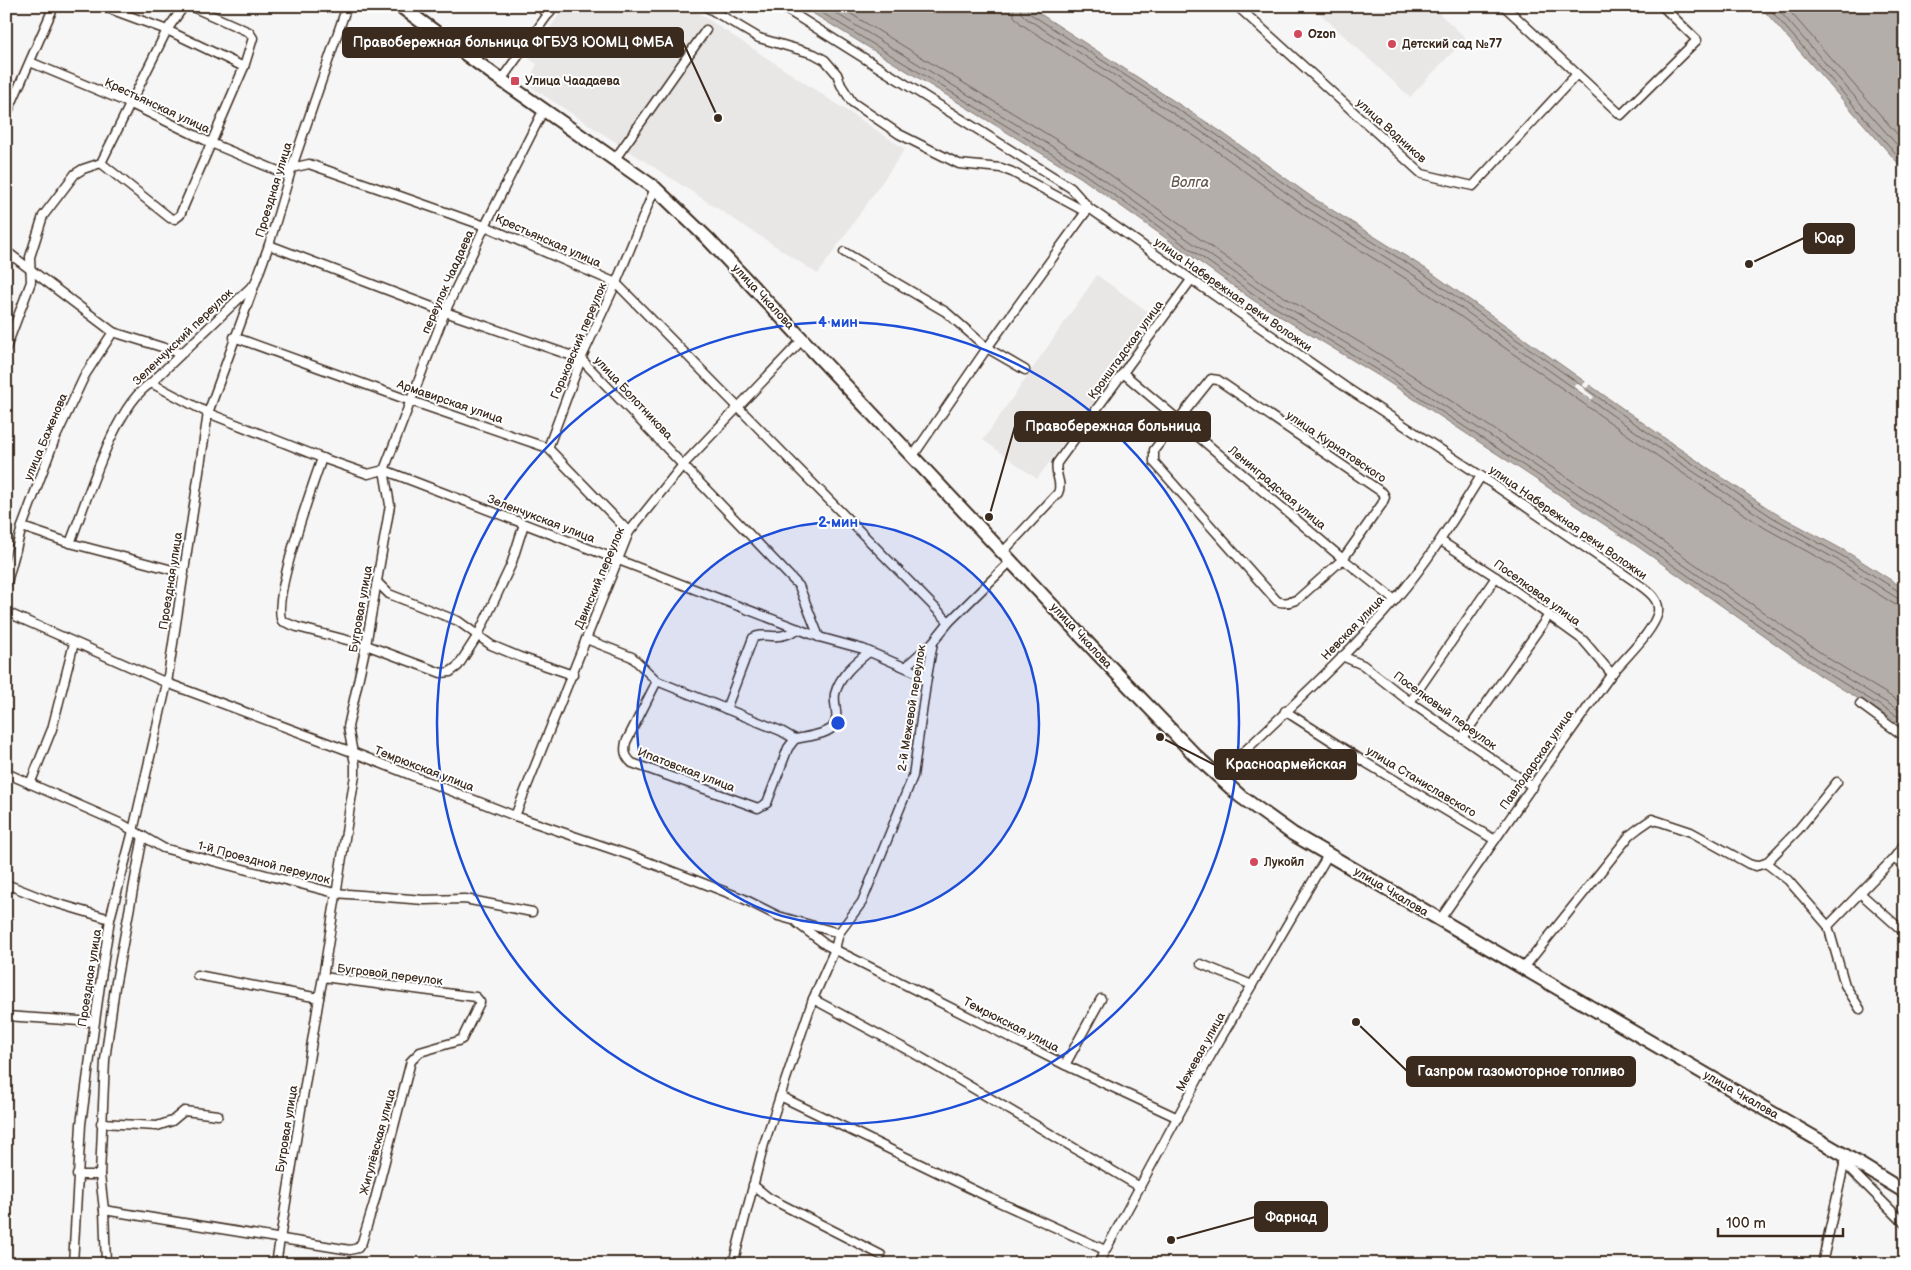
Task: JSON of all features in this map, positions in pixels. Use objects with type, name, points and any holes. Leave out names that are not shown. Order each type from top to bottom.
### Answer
[{"type":"main road","name":"улица Чкалова","points":[[400,6],[501,80],[655,188],[708,238],[1098,654],[1218,777],[1271,820],[1845,1159],[1904,1190]]},
{"type":"street","points":[[6,116],[54,6]]},
{"type":"street","points":[[102,6],[168,30],[244,67]]},
{"type":"street","points":[[6,348],[31,282],[30,257],[43,216],[49,205],[74,174],[101,163],[168,30],[184,6]]},
{"type":"street","points":[[101,163],[170,218],[175,219],[180,215],[244,67],[253,41],[253,35],[248,32],[190,6]]},
{"type":"street","name":"Проездная улица","points":[[73,1264],[81,1124],[110,919],[133,831],[167,683],[208,413],[234,337],[269,246],[292,168],[347,6]]},
{"type":"street","points":[[538,6],[549,14]]},
{"type":"street","points":[[501,80],[554,6]]},
{"type":"street","points":[[704,6],[759,38],[814,54],[825,60],[837,74],[841,85],[852,102],[899,134],[959,164],[1001,168],[1012,172],[1088,210],[987,348],[913,456]]},
{"type":"street","name":"улица Набережная реки Воложки","points":[[781,6],[1071,188],[1088,210],[1344,386],[1481,476],[1637,583],[1654,598],[1658,605],[1657,615]]},
{"type":"street","name":"улица Водников","points":[[1238,6],[1422,174],[1473,186],[1577,74]]},
{"type":"street","points":[[1504,6],[1621,115],[1696,40],[1662,6]]},
{"type":"street","points":[[615,159],[706,30]]},
{"type":"street","name":"Крестьянская улица","points":[[30,62],[131,104],[211,144],[278,171],[309,164],[485,226],[616,284],[949,622]]},
{"type":"street","name":"переулок Чаадаева","points":[[384,470],[445,312],[485,226],[544,109]]},
{"type":"street","name":"Горьковский переулок","points":[[548,448],[581,359],[616,284],[655,188]]},
{"type":"street","name":"улица Болотникова","points":[[269,246],[445,312],[581,359],[798,586],[819,637]]},
{"type":"street","points":[[6,251],[113,332],[181,353]]},
{"type":"street","points":[[844,252],[946,312],[987,348],[1025,370]]},
{"type":"street","name":"Кронштадская улица","points":[[1007,556],[1058,493],[1060,484],[1056,472],[1057,463],[1192,280]]},
{"type":"street","name":"Зеленчукский переулок","points":[[70,543],[116,426],[124,412],[144,387],[151,383],[253,286]]},
{"type":"street","name":"улица Баженова","points":[[6,586],[22,527],[54,441],[85,375],[113,332]]},
{"type":"street","name":"Армавирская улица","points":[[234,337],[548,448],[629,532]]},
{"type":"street","name":"Двинский переулок","points":[[515,816],[629,532],[682,466],[803,339]]},
{"type":"street","name":"Ленинградская улица","points":[[1123,373],[1343,559],[1395,600]]},
{"type":"street","name":"улица Курнатовского","points":[[1216,379],[1382,491],[1385,497],[1343,559],[1298,599],[1288,603],[1277,600],[1154,462],[1154,450],[1179,420],[1210,380],[1216,379]]},
{"type":"street","name":"Зеленчукская улица","points":[[151,383],[208,413],[322,458],[368,474],[384,470],[819,637],[870,652],[927,677]]},
{"type":"street","points":[[322,458],[287,570],[280,616],[282,621],[297,627],[366,646],[445,674],[458,666],[478,635],[511,565],[524,524]]},
{"type":"street","name":"Бугровая улица","points":[[335,893],[355,774],[348,727],[378,583],[390,505],[384,470]]},
{"type":"street","name":"Невская улица","points":[[1218,777],[1342,656],[1395,600],[1441,541],[1481,476]]},
{"type":"street","points":[[22,527],[70,543],[184,573]]},
{"type":"street","name":"Поселковая улица","points":[[1441,541],[1496,577],[1582,640],[1612,674]]},
{"type":"street","name":"2-й Межевой переулок","points":[[839,933],[862,902],[913,776],[933,642],[1007,556]]},
{"type":"street","points":[[1410,702],[1496,577]]},
{"type":"street","points":[[378,583],[389,594],[458,622],[491,645],[573,675]]},
{"type":"street","name":"Темрюкская улица","points":[[6,612],[74,644],[167,683],[352,752],[515,816],[635,857],[744,899],[778,916],[839,933]]},
{"type":"street","points":[[1462,738],[1549,615]]},
{"type":"street","name":"Павлодарская улица","points":[[1440,921],[1532,786],[1612,674],[1649,629],[1657,615]]},
{"type":"street","points":[[726,709],[753,638],[788,634],[799,629]]},
{"type":"street","points":[[586,639],[632,656],[657,682],[781,731],[795,739],[828,731],[834,726],[837,719],[834,704],[835,693],[840,682],[850,667],[870,652]]},
{"type":"street","points":[[905,668],[933,642]]},
{"type":"street","points":[[30,784],[52,729],[74,644]]},
{"type":"street","name":"Поселковый переулок","points":[[1342,656],[1363,665],[1410,702],[1532,786]]},
{"type":"street","name":"Ипатовская улица","points":[[657,682],[626,742],[624,752],[627,759],[632,763],[758,808],[767,804],[788,748],[795,739]]},
{"type":"street","points":[[1860,704],[1905,737]]},
{"type":"street","name":"улица Станиславского","points":[[1285,711],[1363,761],[1495,840]]},
{"type":"street","name":"1-й Проездной переулок","points":[[6,773],[122,824],[163,848],[335,893],[424,900],[465,899],[532,912]]},
{"type":"street","points":[[1523,969],[1630,835],[1652,819],[1691,832],[1756,866],[1766,863],[1798,830],[1837,782]]},
{"type":"street","points":[[106,1264],[104,1210],[100,1175],[105,1060],[114,996],[142,836]]},
{"type":"street","points":[[1828,926],[1894,858],[1905,844]]},
{"type":"street","name":"Межевая улица","points":[[1098,1264],[1252,985],[1328,855]]},
{"type":"street","points":[[1894,858],[1905,868]]},
{"type":"street","points":[[1766,863],[1788,880],[1828,926],[1845,986],[1860,1009]]},
{"type":"street","points":[[6,884],[49,901],[110,919]]},
{"type":"street","points":[[323,977],[335,893]]},
{"type":"street","points":[[1860,893],[1905,933]]},
{"type":"street","name":"Темрюкская улица","points":[[794,920],[826,945],[1066,1065],[1178,1118]]},
{"type":"street","points":[[733,1264],[764,1144],[814,999],[835,949],[839,933]]},
{"type":"street","points":[[1202,964],[1252,985]]},
{"type":"street","points":[[197,975],[319,998]]},
{"type":"street","name":"Бугровой переулок","points":[[319,998],[323,977],[476,997],[479,999]]},
{"type":"street","name":"Бугровая улица","points":[[276,1264],[319,998]]},
{"type":"street","name":"Жигулёвская улица","points":[[104,1210],[354,1250],[360,1245],[374,1203],[411,1061],[420,1052],[462,1039],[479,1004],[479,999]]},
{"type":"street","points":[[814,999],[915,1054],[1140,1187]]},
{"type":"street","points":[[1066,1065],[1101,999]]},
{"type":"street","points":[[6,1016],[94,1022]]},
{"type":"street","points":[[780,1096],[990,1198],[1105,1250]]},
{"type":"street","points":[[101,1124],[157,1126],[172,1121],[184,1111],[218,1115]]},
{"type":"street","points":[[1845,1159],[1905,1224]]},
{"type":"street","points":[[1822,1264],[1845,1159]]},
{"type":"street","points":[[77,1175],[100,1175]]},
{"type":"street","points":[[753,1185],[769,1198],[881,1255]]},
{"type":"shaded area","points":[[565,6],[688,6],[905,149],[818,274],[531,87],[534,83],[533,72],[537,64],[529,59]]},
{"type":"shaded area","points":[[1317,6],[1431,6],[1466,38],[1410,97],[1315,9]]},
{"type":"shaded area","points":[[1097,275],[1157,318],[1037,479],[983,440]]},
{"type":"water","name":"Волга","points":[[801,6],[1028,6],[1220,131],[1313,198],[1426,269],[1677,447],[1775,513],[1847,552],[1905,589],[1905,727],[1821,676],[1637,546],[1379,376],[1253,300],[1080,177]]},
{"type":"water","points":[[1760,6],[1905,6],[1905,171]]},
{"type":"pier","points":[[1587,380],[1591,383],[1585,390],[1594,397],[1590,401],[1573,387],[1576,382],[1582,386]]},
{"type":"place","name":"Ozon","points":[[1298,34]]},
{"type":"place","name":"Детский сад №77","points":[[1392,44]]},
{"type":"place","name":"Улица Чаадаева","points":[[515,81]]},
{"type":"place","name":"Правобережная больница ФГБУЗ ЮОМЦ ФМБА","points":[[718,118]]},
{"type":"place","name":"Юар","points":[[1749,264]]},
{"type":"place","name":"Правобережная больница","points":[[989,517]]},
{"type":"place","name":"Красноармейская","points":[[1160,737]]},
{"type":"place","name":"Лукойл","points":[[1254,862]]},
{"type":"place","name":"Газпром газомоторное топливо","points":[[1356,1022]]},
{"type":"place","name":"Фарнад","points":[[1171,1240]]}]
